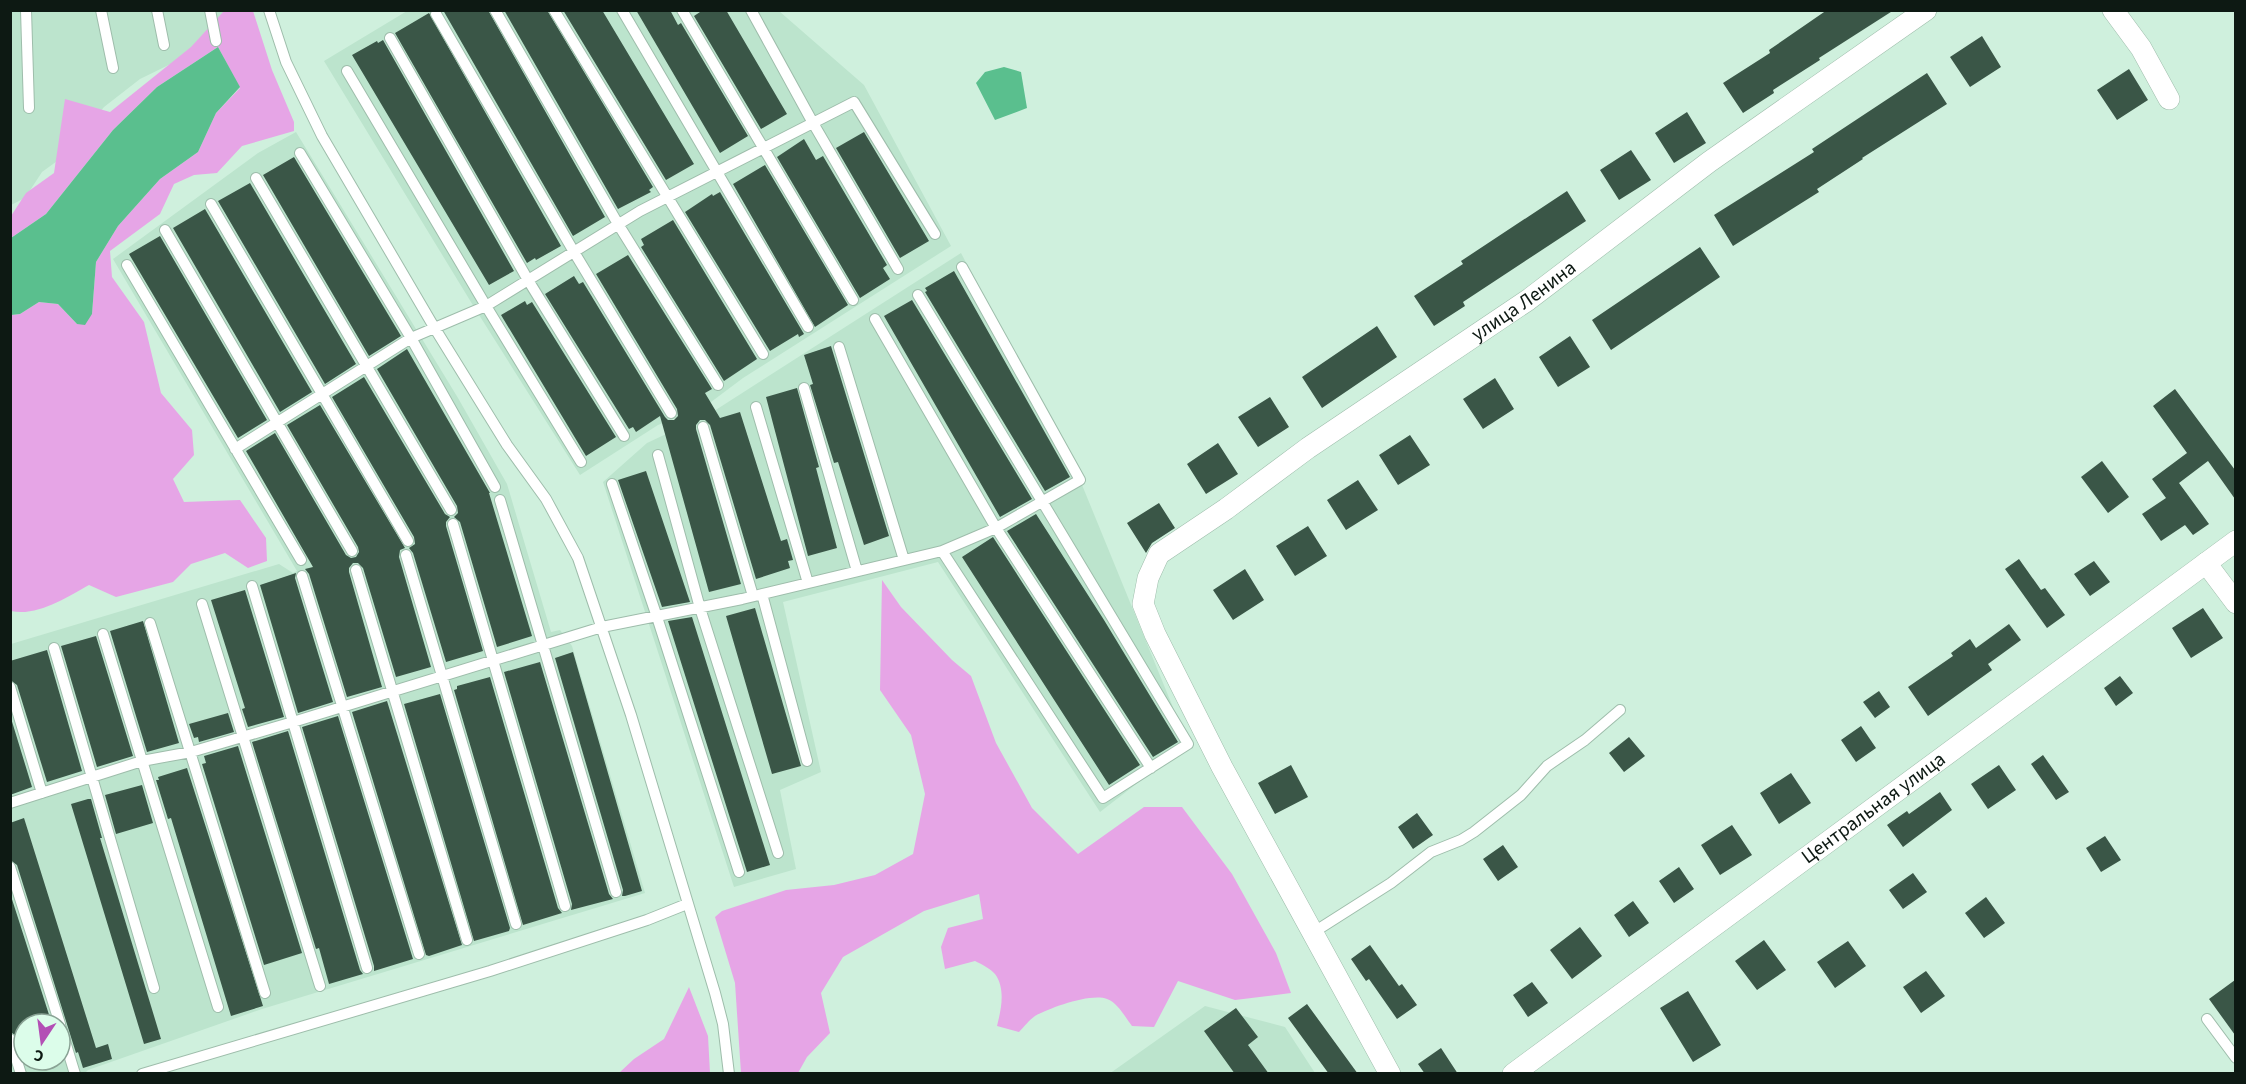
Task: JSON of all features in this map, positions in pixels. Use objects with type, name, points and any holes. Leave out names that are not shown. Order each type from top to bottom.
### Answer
[{"type":"street","name":"улица Ленина","points":[[1314,932],[1222,767],[1155,634],[1143,604],[1148,578],[1159,555],[1308,448],[1528,300],[1709,162],[1926,10]]},
{"type":"street","points":[[2113,10],[2141,48],[2169,99]]},
{"type":"street","name":"Центральная улица","points":[[1512,1074],[2235,541]]},
{"type":"street","points":[[2206,563],[2235,603]]},
{"type":"street","points":[[1314,932],[1390,1074]]},
{"type":"lane","points":[[26,10],[29,108]]},
{"type":"lane","points":[[101,10],[113,68]]},
{"type":"lane","points":[[158,10],[164,45]]},
{"type":"lane","points":[[210,10],[216,41]]},
{"type":"lane","points":[[269,10],[286,62],[322,136],[434,327],[507,445],[546,499],[578,558],[631,715],[715,993],[723,1024],[729,1074]]},
{"type":"lane","points":[[495,10],[618,225],[718,385]]},
{"type":"lane","points":[[554,10],[763,354]]},
{"type":"lane","points":[[622,10],[808,327]]},
{"type":"lane","points":[[682,10],[853,300]]},
{"type":"lane","points":[[751,10],[813,123],[898,269]]},
{"type":"lane","points":[[436,14],[574,252],[671,413]]},
{"type":"lane","points":[[390,38],[528,280],[624,436]]},
{"type":"lane","points":[[347,70],[581,462]]},
{"type":"lane","points":[[235,449],[366,364],[411,338],[486,306],[618,225],[715,172],[854,102],[935,234]]},
{"type":"lane","points":[[300,153],[411,338],[495,487]]},
{"type":"lane","points":[[256,178],[451,510]]},
{"type":"lane","points":[[211,204],[408,540]]},
{"type":"lane","points":[[165,230],[352,551]]},
{"type":"lane","points":[[127,265],[301,560]]},
{"type":"lane","points":[[10,803],[142,760],[190,752],[242,737],[602,627],[700,608],[942,551],[996,528],[1043,502],[1080,480],[962,267]]},
{"type":"lane","points":[[918,294],[1188,744],[1103,798],[942,551]]},
{"type":"lane","points":[[875,319],[996,528],[1151,768]]},
{"type":"lane","points":[[839,347],[904,560]]},
{"type":"lane","points":[[804,388],[857,571]]},
{"type":"lane","points":[[756,407],[808,583]]},
{"type":"lane","points":[[703,427],[807,761]]},
{"type":"lane","points":[[658,455],[700,608],[778,853]]},
{"type":"lane","points":[[612,484],[739,872]]},
{"type":"lane","points":[[500,500],[616,892]]},
{"type":"lane","points":[[453,524],[565,906]]},
{"type":"lane","points":[[406,555],[516,924]]},
{"type":"lane","points":[[356,570],[467,940]]},
{"type":"lane","points":[[302,576],[419,954]]},
{"type":"lane","points":[[252,586],[367,968]]},
{"type":"lane","points":[[202,604],[320,986]]},
{"type":"lane","points":[[150,623],[265,993]]},
{"type":"lane","points":[[103,634],[218,1007]]},
{"type":"lane","points":[[54,648],[154,988]]},
{"type":"lane","points":[[10,687],[42,793]]},
{"type":"lane","points":[[1314,932],[1390,883],[1431,852],[1474,832],[1521,795],[1548,766],[1585,740],[1620,710]]},
{"type":"lane","points":[[10,867],[56,1012]]},
{"type":"lane","points":[[142,1074],[490,971],[647,920],[687,904]]},
{"type":"lane","points":[[2207,1019],[2235,1058]]},
{"type":"lane","points":[[10,1039],[21,1074]]},
{"type":"shaded area","points":[[11,11],[240,11],[191,54],[140,79],[104,107],[64,156],[42,172],[25,198],[11,205]]},
{"type":"shaded area","points":[[224,11],[253,11],[272,70],[294,122],[294,131],[242,146],[217,173],[194,175],[174,184],[160,214],[110,251],[112,277],[144,322],[161,393],[192,430],[194,455],[173,479],[184,502],[240,500],[266,538],[267,561],[248,568],[225,553],[191,564],[173,582],[116,597],[89,585],[41,609],[11,611],[11,315],[20,314],[39,302],[58,304],[77,324],[92,314],[96,262],[118,226],[160,179],[198,152],[216,113],[240,88],[218,47],[157,87],[113,130],[46,214],[11,238],[11,216],[26,193],[54,173],[65,99],[110,112],[191,47]]},
{"type":"shaded area","points":[[407,11],[779,11],[864,85],[951,246],[743,378],[703,408],[658,425],[580,475],[324,61]]},
{"type":"shaded area","points":[[218,47],[240,87],[216,113],[198,152],[160,179],[118,226],[96,262],[92,314],[85,325],[77,324],[58,304],[39,302],[20,314],[11,315],[11,238],[46,214],[113,130],[157,87]]},
{"type":"shaded area","points":[[1004,67],[1021,72],[1027,108],[995,120],[976,83],[985,72]]},
{"type":"shaded area","points":[[296,132],[458,398],[507,484],[551,632],[560,630],[572,646],[645,893],[262,1009],[88,1070],[85,1073],[11,1074],[11,644],[279,564],[293,573],[297,571],[113,259],[258,153]]},
{"type":"shaded area","points":[[961,253],[1080,480],[1188,744],[1100,812],[938,562],[783,602],[821,772],[780,790],[796,869],[734,887],[603,482],[647,443],[711,413]]},
{"type":"shaded area","points":[[882,580],[901,607],[952,660],[971,676],[996,743],[1032,808],[1078,854],[1144,807],[1182,807],[1232,874],[1276,953],[1291,993],[1235,1000],[1178,981],[1154,1027],[1132,1026],[1115,1004],[1100,998],[1070,1002],[1042,1013],[1033,1018],[1019,1032],[997,1026],[1002,993],[995,974],[975,961],[945,969],[941,947],[948,928],[983,919],[979,894],[924,911],[843,957],[821,993],[830,1033],[807,1057],[798,1073],[741,1073],[735,983],[715,917],[722,911],[786,890],[834,885],[875,875],[913,854],[925,794],[911,735],[880,690]]},
{"type":"shaded area","points":[[689,987],[708,1036],[710,1073],[619,1073],[634,1059],[664,1039]]},
{"type":"shaded area","points":[[1205,1006],[1285,1027],[1315,1073],[1109,1074]]},
{"type":"building","points":[[443,10],[488,10],[605,217],[573,236]]},
{"type":"building","points":[[504,10],[547,10],[653,187],[649,190],[651,192],[618,209]]},
{"type":"building","points":[[563,10],[602,10],[694,164],[666,180]]},
{"type":"building","points":[[636,10],[670,10],[678,25],[681,23],[748,136],[720,153]]},
{"type":"building","points":[[703,10],[726,10],[787,114],[761,129],[694,16]]},
{"type":"building","points":[[1827,10],[1894,10],[1819,58],[1820,60],[1773,90],[1774,93],[1743,113],[1723,83],[1770,53],[1769,50]]},
{"type":"building","points":[[429,13],[561,246],[536,260],[535,258],[527,263],[395,33]]},
{"type":"building","points":[[1982,36],[2001,67],[1970,87],[1950,57]]},
{"type":"building","points":[[383,40],[514,271],[489,285],[352,55]]},
{"type":"building","points":[[2129,69],[2148,100],[2117,120],[2097,90]]},
{"type":"building","points":[[1927,73],[1947,104],[1862,158],[1817,189],[1819,192],[1733,246],[1714,215],[1814,152],[1812,149]]},
{"type":"building","points":[[1687,112],[1706,143],[1674,163],[1655,133]]},
{"type":"building","points":[[864,132],[929,241],[900,258],[836,148]]},
{"type":"building","points":[[804,139],[816,160],[823,156],[887,265],[883,268],[890,279],[860,298],[777,157]]},
{"type":"building","points":[[1631,150],[1651,180],[1619,200],[1600,170]]},
{"type":"building","points":[[294,157],[401,336],[369,356],[263,175]]},
{"type":"building","points":[[765,165],[848,305],[815,327],[733,184]]},
{"type":"building","points":[[250,183],[356,364],[325,384],[218,201]]},
{"type":"building","points":[[1567,191],[1586,221],[1463,302],[1465,306],[1434,326],[1414,296],[1463,264],[1461,261]]},
{"type":"building","points":[[720,192],[804,334],[799,337],[798,334],[770,351],[685,212],[712,194],[713,196]]},
{"type":"building","points":[[205,209],[312,392],[280,412],[173,228]]},
{"type":"building","points":[[673,220],[757,359],[724,381],[641,247],[644,245],[641,239]]},
{"type":"building","points":[[160,236],[267,420],[238,438],[129,254]]},
{"type":"building","points":[[1700,247],[1720,277],[1611,350],[1592,320]]},
{"type":"building","points":[[628,255],[712,389],[705,393],[720,418],[740,412],[781,541],[787,539],[793,560],[788,561],[790,568],[756,579],[710,425],[705,420],[700,420],[696,429],[741,584],[709,592],[660,416],[636,432],[633,427],[629,429],[545,294],[574,276],[579,284],[583,282],[665,417],[668,420],[674,420],[678,416],[677,409],[596,274]]},
{"type":"building","points":[[954,271],[1070,477],[1045,491],[925,292],[927,291],[925,288]]},
{"type":"building","points":[[912,300],[1032,499],[1000,517],[884,316]]},
{"type":"building","points":[[525,301],[527,305],[532,302],[616,437],[586,456],[501,315]]},
{"type":"building","points":[[1377,326],[1397,357],[1322,408],[1302,377]]},
{"type":"building","points":[[1570,336],[1590,367],[1558,387],[1539,357]]},
{"type":"building","points":[[831,346],[889,536],[864,545],[838,462],[834,463],[810,385],[813,384],[804,355]]},
{"type":"building","points":[[407,349],[490,493],[532,636],[497,647],[460,522],[454,517],[458,513],[457,506],[377,369]]},
{"type":"building","points":[[364,377],[445,514],[450,517],[446,526],[483,651],[446,662],[413,553],[409,548],[415,544],[414,537],[332,397]]},
{"type":"building","points":[[1495,378],[1514,409],[1483,429],[1463,399]]},
{"type":"building","points":[[797,388],[819,467],[816,468],[837,548],[808,556],[766,397]]},
{"type":"building","points":[[2175,389],[2235,470],[2235,499],[2208,461],[2179,483],[2209,524],[2193,535],[2185,525],[2161,541],[2142,514],[2166,498],[2152,479],[2187,453],[2153,406]]},
{"type":"building","points":[[1270,397],[1289,427],[1258,447],[1238,417]]},
{"type":"building","points":[[320,405],[405,548],[400,550],[399,557],[431,667],[396,677],[363,568],[358,563],[353,563],[349,572],[382,687],[347,697],[309,574],[305,569],[313,567],[246,451],[275,433],[346,555],[351,558],[356,557],[359,552],[358,547],[287,425]]},
{"type":"building","points":[[1410,435],[1430,465],[1398,485],[1379,455]]},
{"type":"building","points":[[1218,443],[1238,474],[1206,494],[1187,464]]},
{"type":"building","points":[[2102,461],[2129,497],[2108,513],[2081,477]]},
{"type":"building","points":[[646,471],[690,602],[662,607],[618,480]]},
{"type":"building","points":[[1358,480],[1378,510],[1346,530],[1327,500]]},
{"type":"building","points":[[1159,503],[1175,528],[1152,543],[1146,553],[1127,523]]},
{"type":"building","points":[[1036,514],[1178,742],[1153,757],[1007,531]]},
{"type":"building","points":[[1308,526],[1327,556],[1295,576],[1276,546]]},
{"type":"building","points":[[993,537],[1140,765],[1109,785],[962,557]]},
{"type":"building","points":[[2019,559],[2041,590],[2045,588],[2065,615],[2047,628],[2005,569]]},
{"type":"building","points":[[2094,561],[2110,582],[2090,596],[2074,574]]},
{"type":"building","points":[[1245,569],[1264,600],[1233,620],[1213,590]]},
{"type":"building","points":[[296,573],[295,578],[333,702],[298,713],[260,585]]},
{"type":"building","points":[[245,590],[284,717],[248,727],[242,709],[245,708],[211,600]]},
{"type":"building","points":[[755,608],[801,766],[772,774],[726,616]]},
{"type":"building","points":[[2203,608],[2223,638],[2191,658],[2172,628]]},
{"type":"building","points":[[692,617],[770,865],[747,872],[668,621]]},
{"type":"building","points":[[143,621],[179,743],[147,752],[110,631]]},
{"type":"building","points":[[2009,624],[2021,640],[1988,664],[1992,670],[1928,716],[1908,687],[1953,656],[1951,653],[1970,639],[1976,648]]},
{"type":"building","points":[[96,636],[133,756],[97,767],[61,646]]},
{"type":"building","points":[[47,650],[82,771],[47,782],[17,685],[10,680],[10,661]]},
{"type":"building","points":[[573,652],[642,891],[625,896],[622,896],[623,890],[555,658]]},
{"type":"building","points":[[540,662],[609,894],[613,899],[571,910],[572,904],[504,672]]},
{"type":"building","points":[[2120,676],[2133,693],[2116,706],[2104,688]]},
{"type":"building","points":[[490,677],[558,908],[562,913],[523,925],[454,690],[457,686]]},
{"type":"building","points":[[1879,691],[1890,707],[1875,718],[1863,702]]},
{"type":"building","points":[[440,694],[510,928],[509,931],[474,941],[404,704]]},
{"type":"building","points":[[387,701],[462,945],[429,956],[426,955],[352,712]]},
{"type":"building","points":[[228,713],[234,732],[199,742],[198,737],[194,738],[189,724]]},
{"type":"building","points":[[10,715],[32,787],[10,795]]},
{"type":"building","points":[[338,716],[413,959],[374,971],[302,727]]},
{"type":"building","points":[[1861,726],[1876,748],[1856,762],[1841,740]]},
{"type":"building","points":[[288,731],[363,974],[329,984],[252,742]]},
{"type":"building","points":[[1629,737],[1645,756],[1624,772],[1609,753]]},
{"type":"building","points":[[238,746],[302,953],[264,965],[202,764],[206,763],[204,756]]},
{"type":"building","points":[[2043,755],[2069,792],[2056,800],[2031,764]]},
{"type":"building","points":[[1291,765],[1308,797],[1275,814],[1258,783]]},
{"type":"building","points":[[1999,765],[2016,790],[1988,809],[1971,784]]},
{"type":"building","points":[[187,768],[263,1006],[231,1016],[171,818],[168,819],[156,780],[159,780],[158,777]]},
{"type":"building","points":[[1791,773],[1811,803],[1779,824],[1760,793]]},
{"type":"building","points":[[142,785],[153,823],[116,834],[105,795]]},
{"type":"building","points":[[1940,792],[1952,810],[1903,847],[1887,825],[1907,811],[1909,814]]},
{"type":"building","points":[[91,799],[102,838],[100,838],[161,1039],[144,1044],[71,804]]},
{"type":"building","points":[[1417,813],[1433,835],[1413,849],[1398,827]]},
{"type":"building","points":[[24,818],[96,1048],[108,1044],[112,1059],[83,1068],[78,1052],[76,1053],[72,1040],[72,1012],[63,1012],[17,865],[10,860],[10,823]]},
{"type":"building","points":[[1732,825],[1752,855],[1720,875],[1701,845]]},
{"type":"building","points":[[2105,836],[2121,860],[2101,872],[2086,848]]},
{"type":"building","points":[[1503,845],[1518,867],[1498,881],[1483,859]]},
{"type":"building","points":[[1679,867],[1694,889],[1674,903],[1659,881]]},
{"type":"building","points":[[1913,873],[1927,892],[1903,909],[1889,890]]},
{"type":"building","points":[[10,893],[48,1012],[12,1012],[12,1033],[10,1032]]},
{"type":"building","points":[[1986,897],[2005,923],[1984,938],[1965,913]]},
{"type":"building","points":[[1633,901],[1649,923],[1629,937],[1614,915]]},
{"type":"building","points":[[1580,927],[1602,956],[1572,979],[1550,950]]},
{"type":"building","points":[[1764,940],[1786,970],[1757,990],[1735,961]]},
{"type":"building","points":[[1848,941],[1866,966],[1835,988],[1817,962]]},
{"type":"building","points":[[1370,945],[1399,986],[1402,984],[1417,1005],[1397,1019],[1369,979],[1366,981],[1351,959]]},
{"type":"building","points":[[1926,971],[1945,996],[1921,1013],[1903,987]]},
{"type":"building","points":[[2235,980],[2235,1035],[2209,999]]},
{"type":"building","points":[[1532,982],[1548,1003],[1528,1017],[1513,995]]},
{"type":"building","points":[[1688,991],[1721,1045],[1693,1062],[1660,1008]]},
{"type":"building","points":[[1307,1004],[1358,1074],[1329,1074],[1288,1018]]},
{"type":"building","points":[[1236,1008],[1258,1037],[1248,1045],[1269,1074],[1235,1074],[1204,1031]]},
{"type":"building","points":[[1441,1048],[1458,1074],[1425,1074],[1418,1064]]}]
